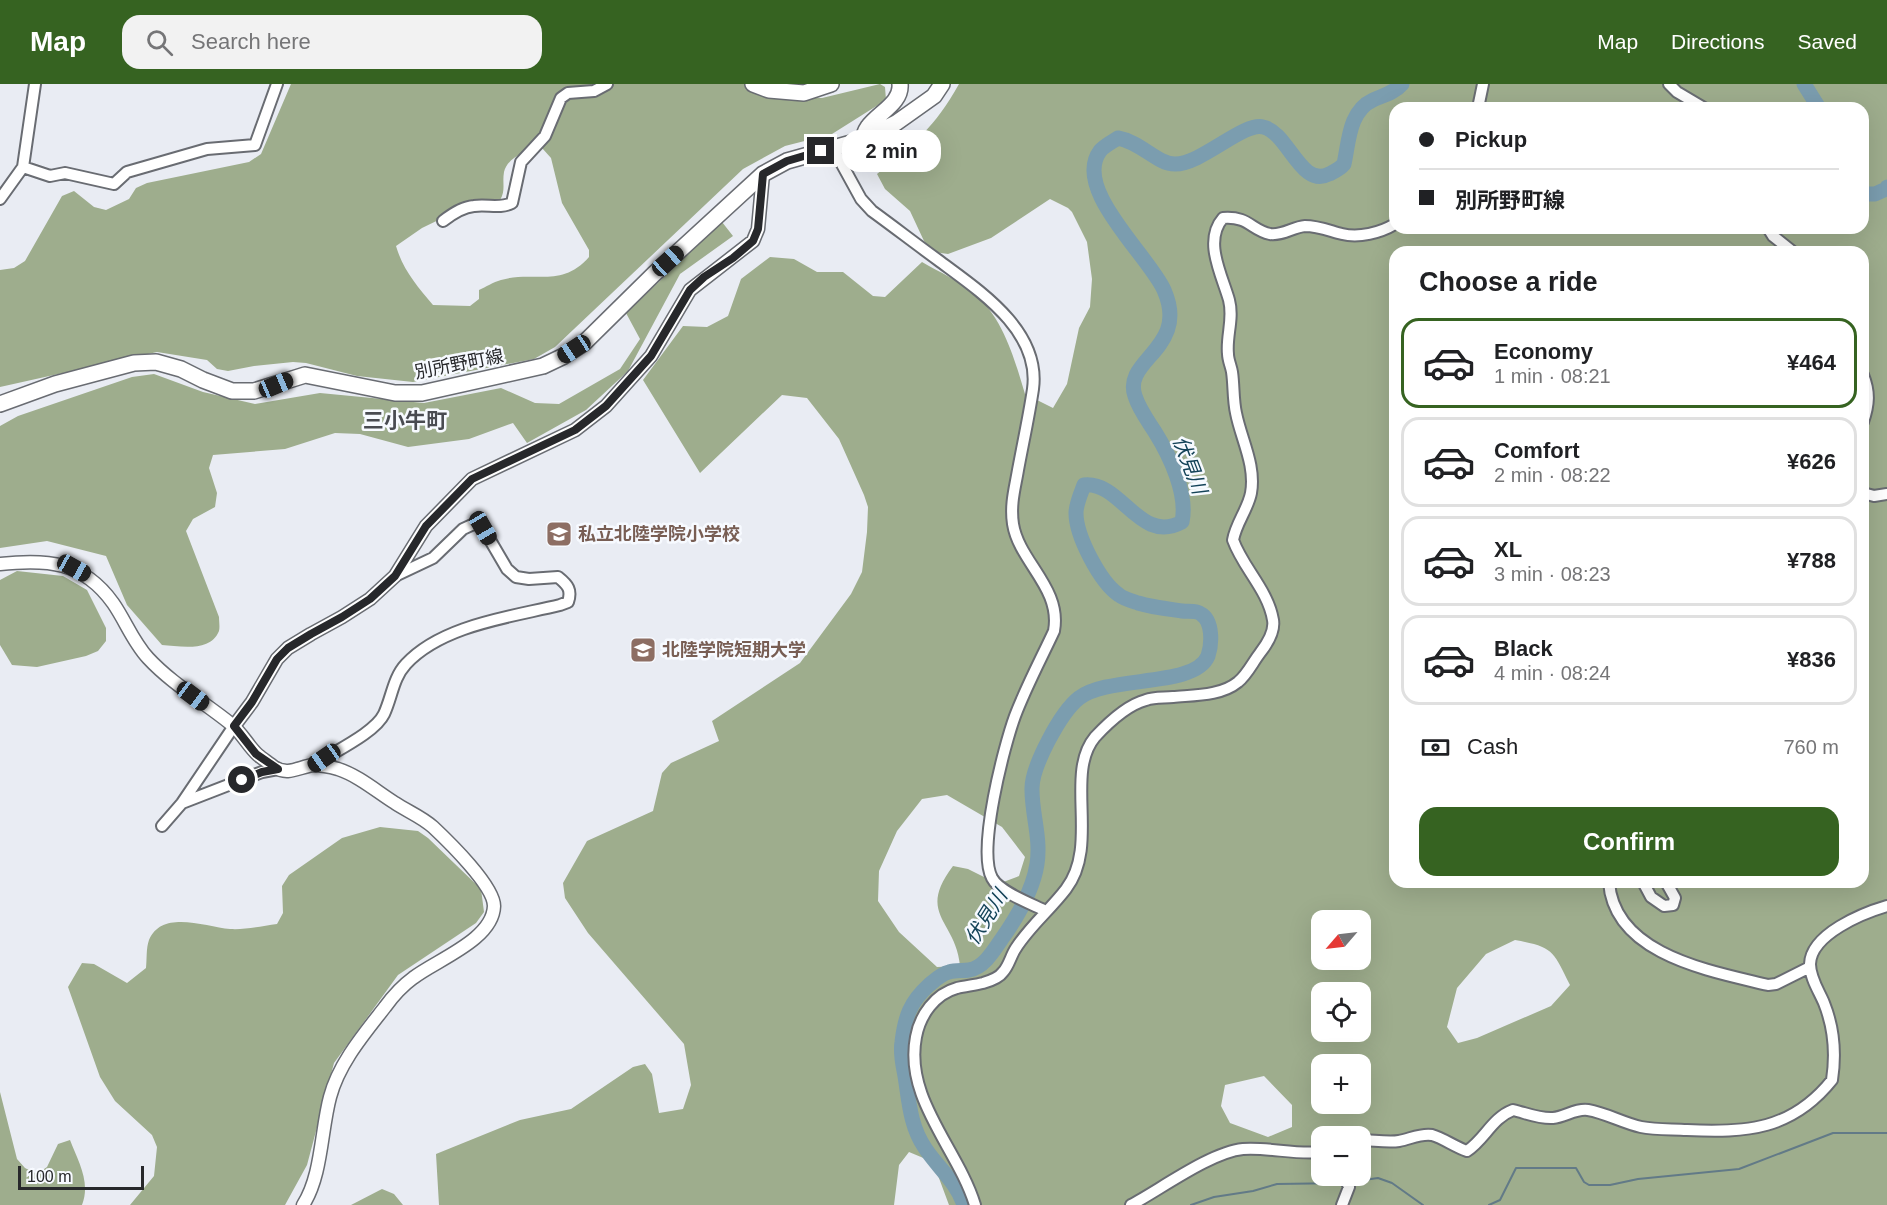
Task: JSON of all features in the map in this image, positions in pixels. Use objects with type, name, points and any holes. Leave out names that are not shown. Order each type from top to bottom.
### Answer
[{"type":"main road","points":[[753,84],[769,90],[804,93],[831,84]]},
{"type":"main road","points":[[862,140],[867,128],[900,93],[900,84]]},
{"type":"main road","name":"別所野町線","points":[[0,404],[55,384],[134,363],[156,362],[182,369],[232,391],[254,391],[305,375],[395,393],[422,393],[543,366],[584,343],[654,274],[763,174],[787,161],[862,140],[896,123],[934,96],[942,84]]},
{"type":"street","points":[[0,200],[22,167],[35,84]]},
{"type":"street","points":[[22,167],[50,176],[65,173],[114,184],[127,172],[207,149],[255,145],[277,84]]},
{"type":"street","points":[[443,221],[464,207],[501,208],[512,203],[521,162],[545,136],[561,98],[568,93],[594,91],[607,84]]},
{"type":"street","points":[[1479,102],[1483,84]]},
{"type":"street","points":[[1669,84],[1694,102]]},
{"type":"street","points":[[833,148],[861,199],[872,212],[986,296],[1006,315],[1026,348],[1033,373],[1033,388],[1012,495],[1013,523],[1016,536],[1052,601],[1056,621],[1054,632],[1016,715],[1002,761],[988,843],[992,880],[1005,891],[1046,911]]},
{"type":"street","points":[[162,826],[182,803],[252,702],[277,659],[288,648],[370,599],[395,576],[426,526],[472,479],[575,430],[606,406],[651,356],[690,290],[753,241],[758,229],[763,174]]},
{"type":"street","points":[[975,1205],[962,1172],[922,1098],[916,1079],[914,1052],[916,1035],[923,1017],[936,998],[956,988],[992,980],[1003,973],[1015,949],[1066,888],[1077,862],[1083,834],[1081,770],[1085,753],[1094,739],[1124,711],[1146,699],[1220,692],[1238,682],[1265,647],[1273,630],[1271,608],[1233,540],[1251,491],[1249,455],[1235,410],[1232,371],[1227,353],[1232,320],[1230,302],[1215,258],[1214,245],[1218,224],[1223,218],[1238,218],[1266,233],[1274,234],[1306,226],[1345,234],[1363,235],[1389,228]]},
{"type":"street","points":[[1771,234],[1785,246]]},
{"type":"street","points":[[1869,495],[1887,495]]},
{"type":"street","points":[[0,564],[43,562],[74,568],[87,575],[112,601],[147,657],[166,675],[234,726],[256,754],[278,769],[287,772],[314,765],[376,725],[384,714],[398,675],[406,664],[422,650],[477,624],[560,605],[568,602],[570,595],[567,584],[558,577],[529,579],[516,576],[507,569],[483,528],[476,523],[463,529],[433,558],[395,576]]},
{"type":"street","points":[[303,1205],[319,1160],[329,1100],[344,1064],[399,990],[414,977],[480,935],[494,910],[492,895],[487,886],[432,826],[360,779],[338,769],[314,765]]},
{"type":"street","points":[[182,803],[262,772],[278,769]]},
{"type":"street","points":[[1610,888],[1617,911],[1625,925],[1641,941],[1659,951],[1693,964],[1768,985],[1776,984],[1810,967]]},
{"type":"street","points":[[1646,888],[1651,897],[1665,906],[1672,905],[1675,898],[1669,888]]},
{"type":"street","points":[[1371,1140],[1396,1142],[1424,1135],[1433,1136],[1467,1151],[1498,1118],[1513,1110],[1538,1117],[1554,1118],[1587,1110],[1641,1127],[1728,1132],[1777,1122],[1806,1106],[1832,1080],[1834,1042],[1830,1022],[1811,974],[1811,957],[1827,935],[1873,910],[1887,906]]},
{"type":"street","points":[[1131,1205],[1224,1153],[1244,1149],[1311,1152]]},
{"type":"street","points":[[1342,1205],[1349,1186]]},
{"type":"green space","points":[[291,84],[793,84],[796,97],[822,98],[880,84],[885,87],[886,100],[832,134],[785,146],[743,169],[555,347],[534,359],[413,382],[357,376],[306,363],[293,362],[228,371],[217,369],[207,360],[157,352],[0,387],[0,270],[14,268],[25,261],[62,196],[74,191],[94,207],[106,210],[129,199],[136,188],[147,183],[249,162],[261,154]],"holes":[[[542,148],[551,158],[562,203],[589,250],[589,257],[579,267],[558,276],[513,277],[495,282],[479,290],[479,299],[470,306],[433,305],[407,270],[396,246],[422,228],[457,211],[500,200],[506,167],[519,155]]]},
{"type":"green space","points":[[959,84],[1887,84],[1887,1205],[949,1205],[933,1162],[909,1152],[899,1165],[894,1205],[439,1205],[436,1154],[520,1120],[571,1109],[633,1067],[645,1064],[652,1074],[659,1113],[683,1109],[691,1085],[684,1044],[588,933],[565,898],[563,883],[587,841],[653,811],[662,773],[671,763],[719,741],[712,721],[800,663],[851,594],[862,572],[868,507],[839,439],[807,398],[782,395],[700,473],[643,380],[683,326],[707,327],[728,316],[741,279],[770,257],[794,259],[817,272],[843,272],[873,296],[885,297],[922,262],[963,285],[985,304],[1007,340],[1025,394],[1053,408],[1067,384],[1079,328],[1090,307],[1092,279],[1087,242],[1072,212],[1050,199],[991,238],[948,254],[934,252],[924,241],[910,211],[885,189],[877,174],[923,134]],"holes":[[[947,795],[1002,827],[1025,857],[1019,876],[998,884],[968,869],[953,866],[943,882],[938,896],[938,907],[957,951],[960,966],[937,967],[899,932],[878,901],[879,871],[897,831],[922,799]],[[1515,940],[1538,945],[1551,952],[1570,985],[1551,1006],[1477,1038],[1458,1043],[1447,1027],[1457,988],[1486,954]],[[1264,1076],[1292,1105],[1292,1127],[1268,1137],[1230,1123],[1221,1106],[1225,1085]]]},
{"type":"green space","points":[[722,222],[733,236],[680,274],[628,371],[586,410],[527,443],[513,423],[469,439],[408,447],[360,434],[335,433],[285,449],[213,455],[209,468],[217,493],[215,507],[193,519],[186,531],[219,617],[219,631],[209,643],[194,647],[162,645],[127,605],[106,556],[47,541],[0,548],[0,426],[18,416],[132,377],[154,374],[203,392],[255,404],[320,393],[424,403],[501,388],[535,403],[559,404],[620,369],[640,339],[626,313]]},
{"type":"green space","points":[[17,571],[63,576],[87,590],[106,628],[106,641],[98,651],[37,667],[12,665],[0,645],[0,580]]},
{"type":"green space","points":[[380,827],[418,831],[428,838],[481,889],[484,912],[476,923],[398,975],[334,1063],[307,1165],[285,1205],[130,1205],[154,1176],[157,1147],[152,1135],[115,1101],[100,1077],[68,987],[82,963],[94,964],[127,983],[146,968],[149,940],[155,931],[164,925],[185,922],[236,929],[277,924],[283,913],[282,886],[289,875],[342,838]]},
{"type":"green space","points":[[0,1092],[17,1159],[25,1168],[37,1174],[47,1167],[58,1144],[70,1140],[84,1180],[82,1205],[0,1205]]},
{"type":"green space","points":[[382,1189],[394,1194],[403,1205],[351,1205]]},
{"type":"waterway","name":"伏見川","points":[[964,1205],[952,1182],[920,1140],[913,1122],[901,1051],[910,1010],[923,991],[941,976],[952,971],[974,969],[983,963],[1007,932],[1023,904],[1032,884],[1038,854],[1032,799],[1033,780],[1048,741],[1072,705],[1092,691],[1186,673],[1200,666],[1208,656],[1210,645],[1210,627],[1205,617],[1199,613],[1143,604],[1123,598],[1112,589],[1090,558],[1077,523],[1077,506],[1084,485],[1097,486],[1109,492],[1142,519],[1154,525],[1167,527],[1182,522],[1183,511],[1180,488],[1172,464],[1139,406],[1134,383],[1138,372],[1163,340],[1169,326],[1170,310],[1164,290],[1156,276],[1104,203],[1096,184],[1094,166],[1100,151],[1118,138],[1168,163],[1175,164],[1197,158],[1245,131],[1263,127],[1272,131],[1310,174],[1319,176],[1329,174],[1344,164],[1351,128],[1359,111],[1365,105],[1392,92],[1402,84]]},
{"type":"waterway","name":"伏見川","points":[[1804,84],[1815,102]]},
{"type":"waterway","name":"伏見川","points":[[1869,194],[1875,194],[1887,187]]},
{"type":"waterway","points":[[1489,1205],[1500,1200],[1516,1168],[1576,1168],[1584,1182],[1589,1185],[1610,1185],[1638,1179],[1739,1169],[1833,1133],[1887,1133]]},
{"type":"waterway","points":[[1371,1179],[1378,1178],[1392,1183],[1423,1205]]},
{"type":"waterway","points":[[1191,1205],[1214,1197],[1253,1191],[1277,1184],[1311,1184]]},
{"type":"place","name":"私立北陸学院小学校","points":[[559,534]]},
{"type":"place","name":"北陸学院短期大学","points":[[643,650]]},
{"type":"district","name":"三小牛町","points":[[405,421]]},
{"type":"route","points":[[242,780],[262,772],[278,769],[256,754],[234,726],[252,702],[277,659],[288,648],[370,599],[395,576],[426,526],[472,479],[575,430],[606,406],[651,356],[690,290],[753,241],[758,229],[763,174],[787,161],[821,151]]}]
